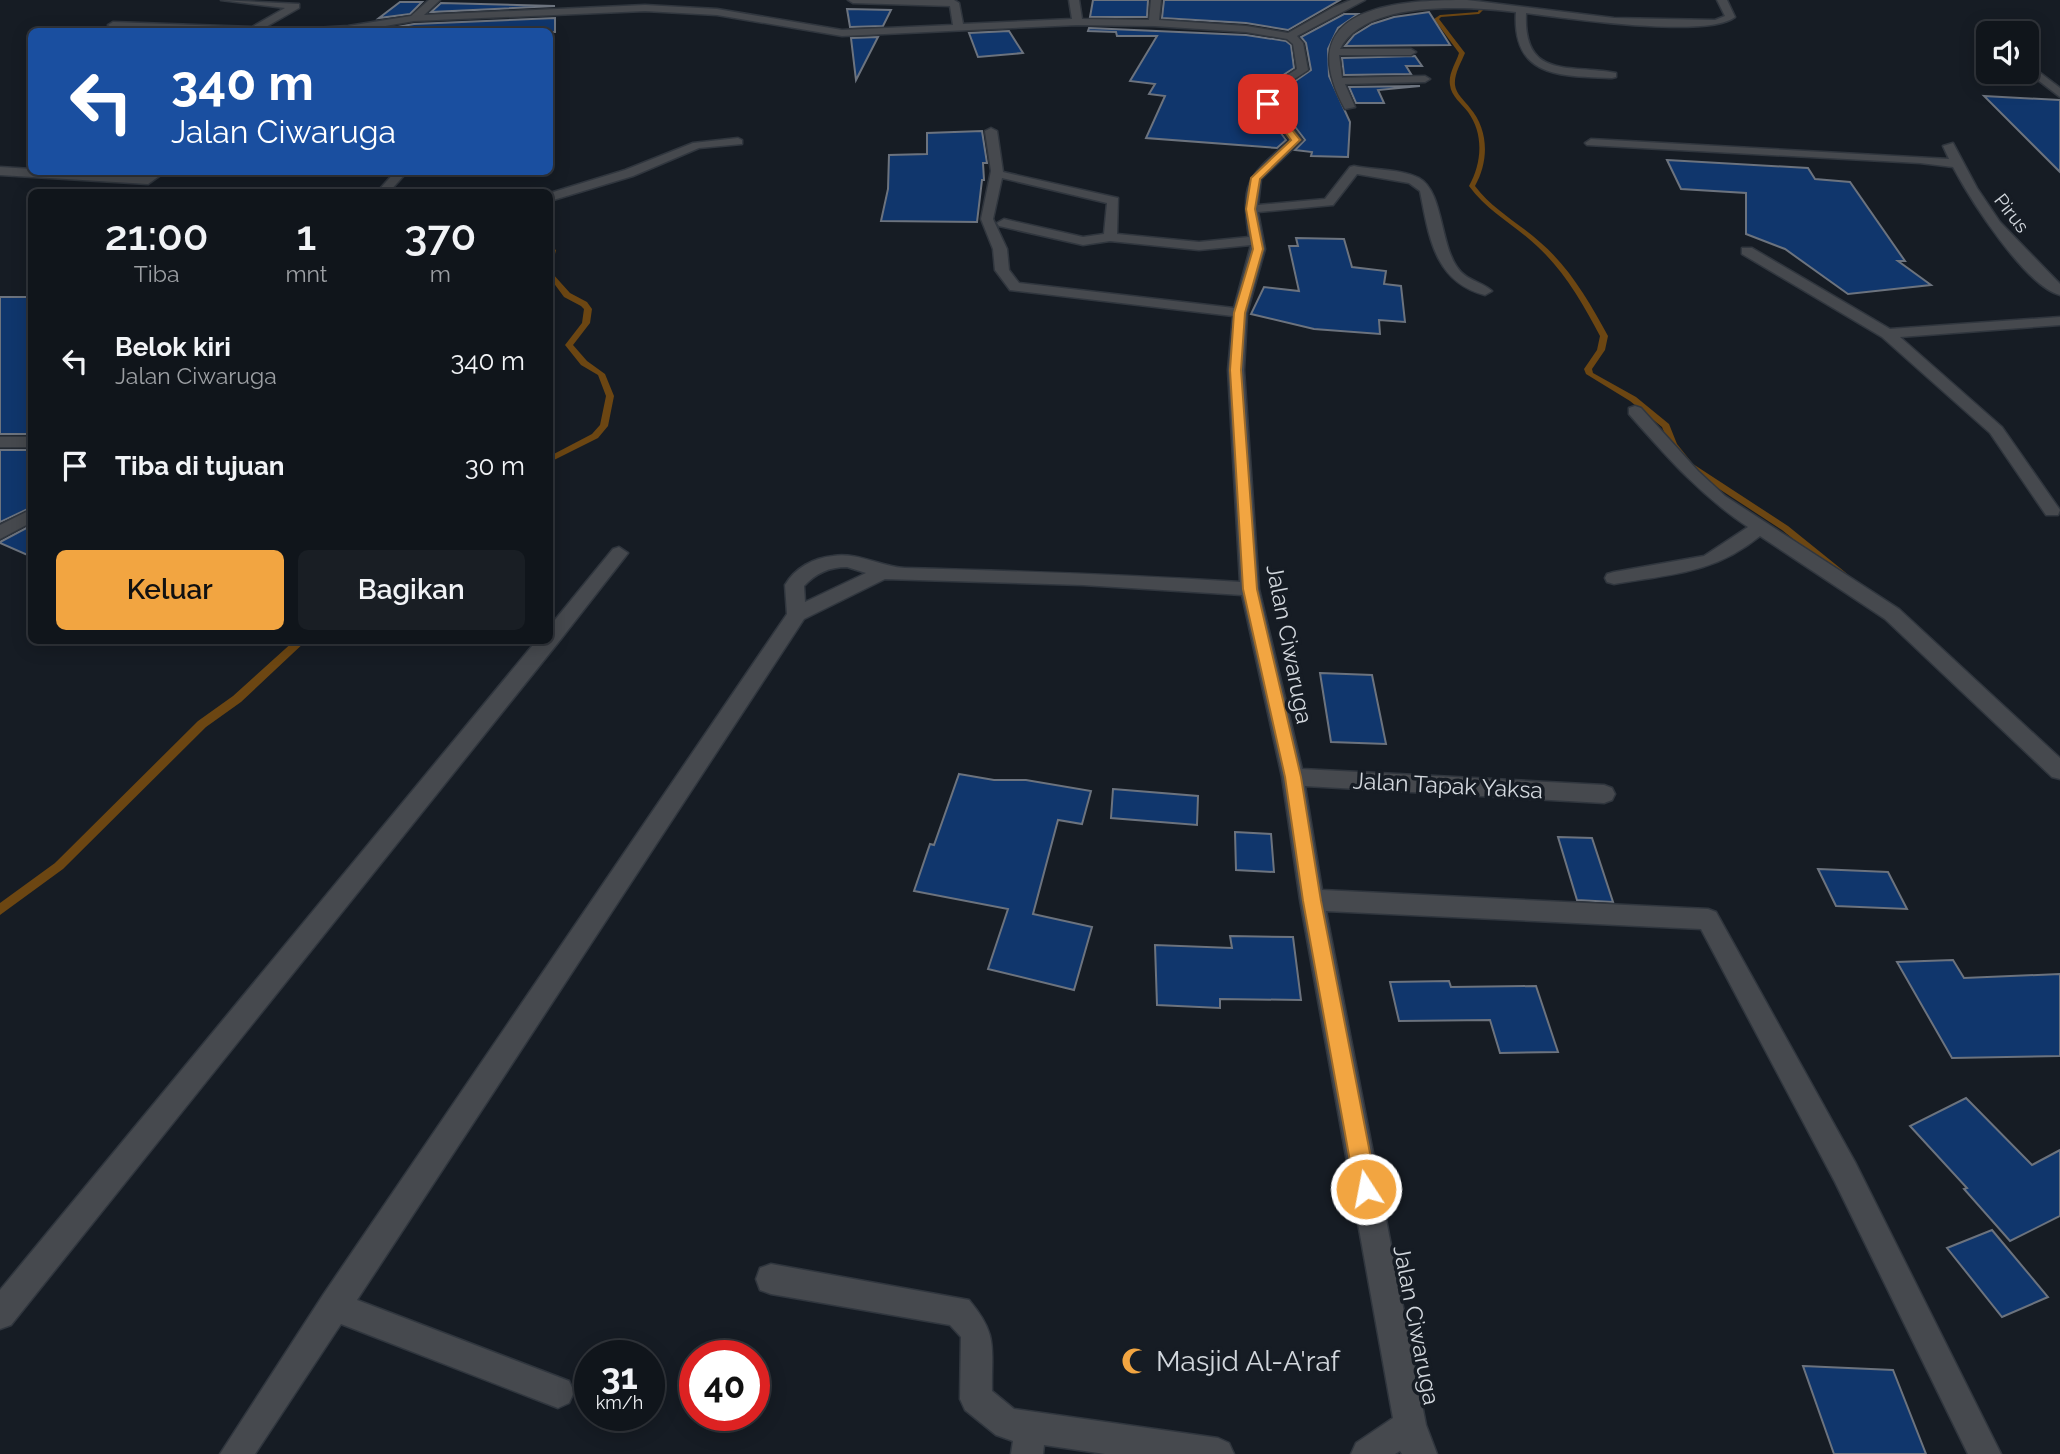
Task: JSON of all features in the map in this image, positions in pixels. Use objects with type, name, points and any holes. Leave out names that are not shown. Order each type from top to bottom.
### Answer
[{"type":"street","points":[[226,0],[296,6],[256,28]]},
{"type":"street","points":[[414,18],[435,0]]},
{"type":"street","points":[[853,0],[954,3],[959,28]]},
{"type":"street","points":[[1074,0],[1077,22]]},
{"type":"street","points":[[1154,23],[1156,0]]},
{"type":"street","points":[[354,28],[414,18],[463,15],[475,9],[645,8],[717,12],[842,33],[1077,22],[1154,23],[1246,29],[1290,36],[1336,9],[1360,0]]},
{"type":"street","points":[[1445,0],[1521,12],[1614,21],[1717,23],[1730,17],[1722,0]]},
{"type":"street","points":[[1349,107],[1338,81],[1333,52],[1348,26],[1383,9],[1427,2],[1468,3]]},
{"type":"street","points":[[470,25],[475,9]]},
{"type":"street","points":[[1521,12],[1523,51],[1534,61],[1560,72],[1612,75]]},
{"type":"street","points":[[113,25],[219,28]]},
{"type":"street","name":"Jalan Ciwaruga","points":[[1290,36],[1298,43],[1303,70],[1271,89],[1268,104],[1296,140],[1255,178],[1251,209],[1258,249],[1240,313],[1236,370],[1250,589],[1293,777],[1312,901],[1415,1445]]},
{"type":"street","points":[[1333,52],[1411,52]]},
{"type":"street","points":[[2039,76],[2060,94]]},
{"type":"street","points":[[1338,81],[1425,79]]},
{"type":"street","points":[[991,131],[997,171],[987,219],[999,239],[1004,257],[1002,270],[1015,286],[1240,313]]},
{"type":"street","points":[[553,196],[629,173],[697,145],[738,142]]},
{"type":"street","points":[[1591,143],[1920,159],[1957,164]]},
{"type":"street","name":"Pirus","points":[[1949,146],[1991,222],[2060,291]]},
{"type":"street","points":[[1251,209],[1329,202],[1354,170],[1413,180],[1426,189],[1447,267],[1458,281],[1485,291]]},
{"type":"street","points":[[0,171],[28,173]]},
{"type":"street","points":[[66,175],[148,180],[155,175]]},
{"type":"street","points":[[386,189],[398,175]]},
{"type":"street","points":[[1006,175],[1114,201],[1110,237]]},
{"type":"street","points":[[1004,223],[1083,240],[1110,237],[1199,246],[1256,240]]},
{"type":"street","points":[[1747,251],[1887,334],[1996,430],[2052,511]]},
{"type":"street","points":[[1887,334],[2060,321]]},
{"type":"street","points":[[1635,411],[1692,475],[1719,500],[1892,614],[2060,771]]},
{"type":"street","points":[[0,442],[28,443]]},
{"type":"street","points":[[0,533],[28,516]]},
{"type":"street","points":[[1614,578],[1709,561],[1735,547],[1761,526]]},
{"type":"street","points":[[553,635],[620,553]]},
{"type":"street","points":[[797,614],[794,585],[814,567],[831,561],[852,560],[882,573],[1083,579],[1250,589]]},
{"type":"street","points":[[236,1454],[797,614],[882,573]]},
{"type":"street","points":[[0,1314],[546,644]]},
{"type":"street","name":"Jalan Tapak Yaksa","points":[[1293,777],[1604,794]]},
{"type":"street","points":[[1312,901],[1708,919],[1846,1172],[1985,1454]]},
{"type":"street","points":[[771,1279],[958,1311],[976,1332],[976,1399],[1029,1441],[1218,1454]]},
{"type":"street","points":[[334,1306],[558,1392]]},
{"type":"street","points":[[1367,1454],[1415,1445]]},
{"type":"building","points":[[1093,0],[1148,0],[1147,17],[1090,17]]},
{"type":"building","points":[[1164,0],[1340,0],[1288,30],[1246,23],[1162,18]]},
{"type":"building","points":[[400,2],[422,2],[410,14],[379,18]]},
{"type":"building","points":[[441,3],[555,6],[431,12]]},
{"type":"building","points":[[847,9],[891,10],[883,26],[850,27]]},
{"type":"building","points":[[1429,12],[1450,45],[1345,46],[1354,35],[1372,24],[1394,17]]},
{"type":"building","points":[[1344,14],[1358,14],[1338,28],[1328,49],[1329,76],[1350,122],[1348,157],[1311,156],[1312,152],[1295,150],[1305,140],[1277,103],[1278,93],[1311,70],[1306,43],[1301,37]]},
{"type":"building","points":[[555,18],[555,32],[553,28],[392,28],[414,24]]},
{"type":"building","points":[[1089,28],[1246,35],[1286,41],[1291,45],[1294,68],[1265,87],[1259,103],[1286,140],[1277,148],[1146,138],[1165,96],[1149,94],[1155,84],[1130,81],[1157,36],[1117,36],[1116,32],[1088,31]]},
{"type":"building","points":[[1009,31],[1023,53],[978,57],[969,33]]},
{"type":"building","points":[[878,37],[856,80],[851,38]]},
{"type":"building","points":[[1415,56],[1422,66],[1406,66],[1411,74],[1344,75],[1342,58]]},
{"type":"building","points":[[1420,86],[1378,90],[1384,103],[1356,103],[1349,87]]},
{"type":"building","points":[[1984,96],[2060,100],[2060,172]]},
{"type":"building","points":[[982,131],[987,163],[983,163],[984,180],[977,222],[881,221],[888,189],[889,155],[927,154],[927,133]]},
{"type":"building","points":[[1667,160],[1808,168],[1815,179],[1850,182],[1905,261],[1898,261],[1931,285],[1848,294],[1785,249],[1746,234],[1746,193],[1681,189]]},
{"type":"building","points":[[1296,238],[1344,239],[1352,267],[1386,271],[1384,284],[1401,286],[1405,322],[1379,320],[1380,334],[1314,329],[1251,314],[1264,287],[1299,291],[1289,246],[1298,246]]},
{"type":"building","points":[[0,297],[28,297],[28,434],[0,434]]},
{"type":"building","points":[[0,450],[28,450],[28,509],[0,522]]},
{"type":"building","points":[[28,527],[28,555],[0,542]]},
{"type":"building","points":[[1320,673],[1372,675],[1386,744],[1331,742]]},
{"type":"building","points":[[959,774],[994,780],[1026,780],[1091,791],[1082,824],[1058,820],[1033,914],[1092,927],[1074,990],[988,969],[1008,909],[914,891],[930,844],[934,845]]},
{"type":"building","points":[[1113,789],[1198,796],[1197,825],[1111,818]]},
{"type":"building","points":[[1235,832],[1271,834],[1274,872],[1236,870]]},
{"type":"building","points":[[1558,837],[1592,838],[1613,902],[1577,900]]},
{"type":"building","points":[[1818,869],[1888,872],[1907,909],[1836,906]]},
{"type":"building","points":[[1230,936],[1293,937],[1301,1000],[1220,999],[1220,1008],[1157,1005],[1155,945],[1232,948]]},
{"type":"building","points":[[1953,960],[1964,978],[2060,974],[2060,1056],[1952,1058],[1897,962]]},
{"type":"building","points":[[1449,981],[1451,987],[1536,986],[1558,1052],[1500,1053],[1490,1020],[1399,1021],[1390,982]]},
{"type":"building","points":[[1966,1098],[2032,1165],[2060,1150],[2060,1216],[2010,1241],[1964,1189],[1967,1188],[1910,1126]]},
{"type":"building","points":[[1992,1230],[2048,1297],[2002,1317],[1947,1248]]},
{"type":"building","points":[[1803,1366],[1893,1370],[1926,1454],[1834,1454]]},
{"type":"waterway","points":[[1466,0],[1482,9],[1479,13],[1440,16],[1436,19],[1462,53],[1453,75],[1453,89],[1473,115],[1481,132],[1482,161],[1472,186],[1494,210],[1548,253],[1583,298],[1604,336],[1601,350],[1588,369],[1590,374],[1633,399],[1666,426],[1673,444],[1690,466],[1785,528],[1842,574]]},
{"type":"waterway","points":[[553,278],[567,295],[588,309],[586,323],[569,345],[584,363],[601,374],[610,396],[604,426],[595,436],[553,457]]},
{"type":"waterway","points":[[0,910],[59,866],[202,724],[237,699],[298,644]]},
{"type":"place","name":"Masjid Al-A'raf","points":[[1135,1361]]},
{"type":"route","points":[[1268,104],[1296,140],[1290,149],[1266,166],[1255,178],[1251,209],[1258,249],[1240,313],[1236,370],[1250,589],[1293,777],[1312,901],[1366,1189]]}]
